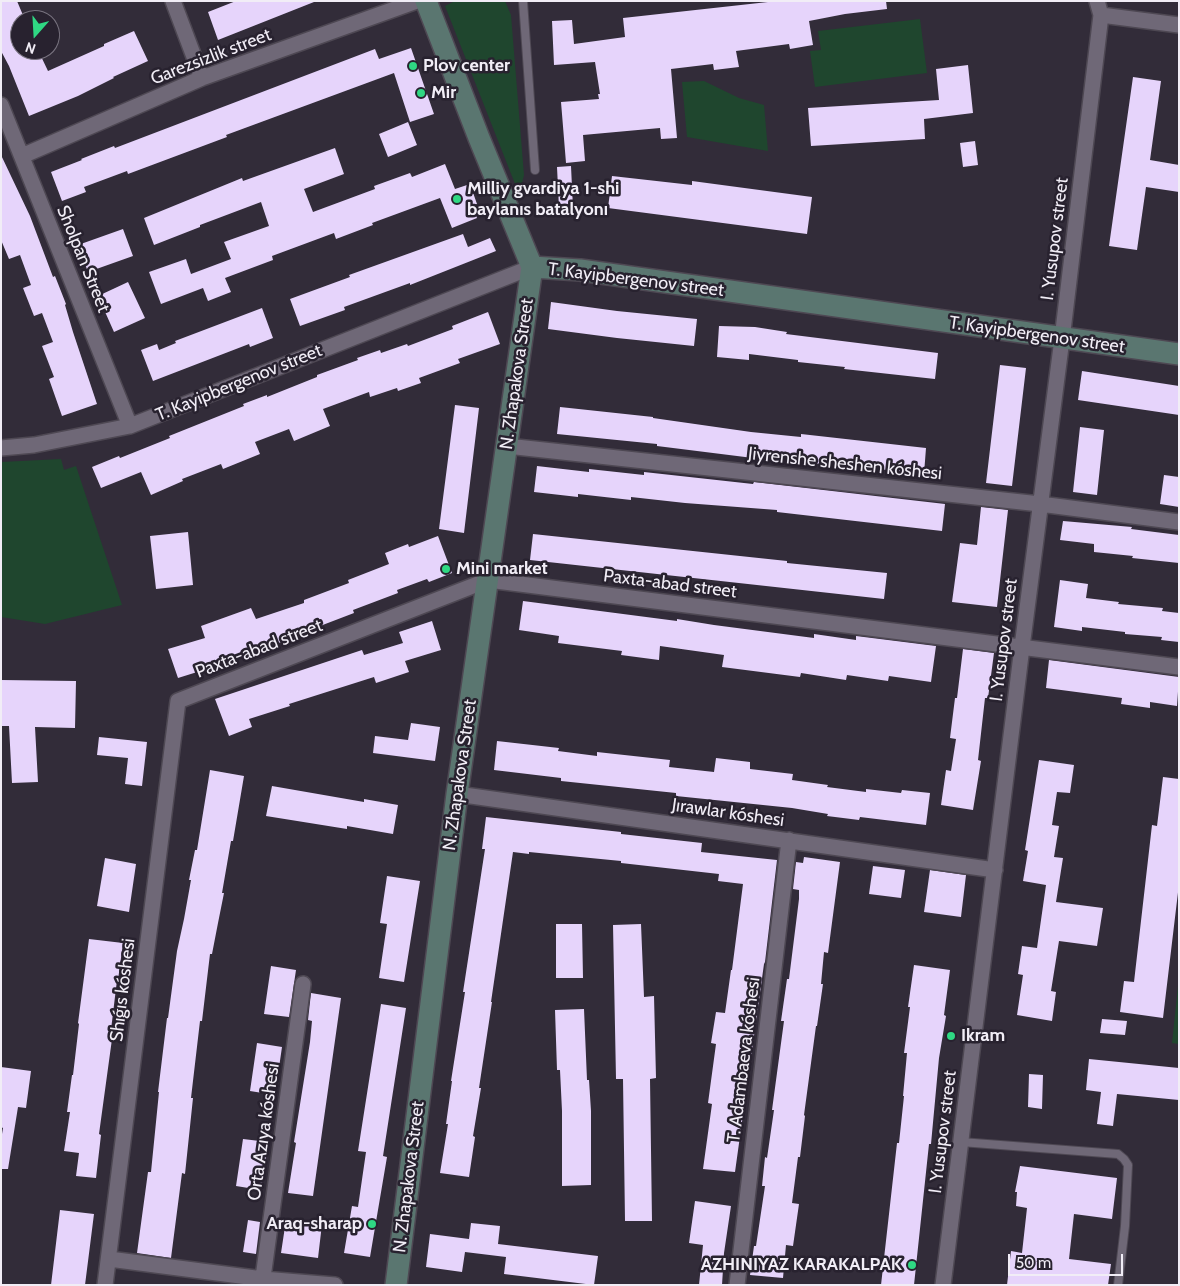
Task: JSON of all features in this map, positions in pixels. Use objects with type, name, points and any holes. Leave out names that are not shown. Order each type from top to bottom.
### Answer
[{"type":"main road","points":[[426,1],[475,129],[532,267]]},
{"type":"main road","name":"T. Kayipbergenov street","points":[[532,267],[580,270],[1179,354]]},
{"type":"main road","name":"N. Zhapakova Street","points":[[396,1285],[457,794],[532,267]]},
{"type":"street","points":[[172,1],[202,78]]},
{"type":"street","name":"Garezsizlik street","points":[[22,156],[202,78],[417,1]]},
{"type":"street","points":[[1099,8],[1179,25]]},
{"type":"street","name":"I. Yusupov street","points":[[943,1285],[1062,339],[1099,8]]},
{"type":"street","name":"Sholpan Street","points":[[1,105],[130,426]]},
{"type":"street","name":"T. Kayipbergenov street","points":[[1,448],[34,445],[130,426],[532,267]]},
{"type":"street","name":"Jiyrenshe sheshen kóshesi","points":[[507,446],[1040,504],[1179,522]]},
{"type":"street","name":"Paxta-abad street","points":[[178,701],[488,580],[1179,667]]},
{"type":"street","name":"Shıǵıs kóshesi","points":[[106,1285],[178,701]]},
{"type":"street","name":"Jırawlar kóshesi","points":[[457,794],[994,870]]},
{"type":"street","name":"T. Adambaeva kóshesi","points":[[737,1285],[789,840]]},
{"type":"street","name":"Orta Azıya kóshesi","points":[[263,1282],[303,984]]},
{"type":"street","points":[[109,1260],[263,1282],[335,1285]]},
{"type":"lane","points":[[523,1],[535,170]]},
{"type":"lane","points":[[961,1142],[1118,1154],[1124,1159],[1128,1165],[1125,1226],[1118,1285]]},
{"type":"green space","points":[[455,1],[505,1],[511,15],[524,175],[522,183],[517,189],[445,6]]},
{"type":"green space","points":[[920,19],[927,73],[815,87],[810,51],[821,50],[818,31]]},
{"type":"green space","points":[[704,81],[739,98],[764,105],[768,151],[687,137],[682,82]]},
{"type":"green space","points":[[61,459],[64,470],[76,466],[122,605],[45,624],[1,617],[1,462]]},
{"type":"green space","points":[[1179,976],[1179,1044],[1172,1043]]},
{"type":"building","points":[[1,1],[17,1],[21,10],[10,10],[10,60],[43,60],[48,71],[134,31],[148,61],[78,96],[29,116],[1,51]]},
{"type":"building","points":[[236,1],[314,2],[218,40],[208,12]]},
{"type":"building","points":[[777,1],[886,1],[887,9],[809,21],[813,45],[790,49],[789,44],[736,51],[739,67],[714,70],[713,64],[671,69],[677,138],[661,139],[660,128],[583,135],[585,161],[566,163],[561,102],[599,99],[598,94],[600,94],[595,62],[554,65],[552,21],[572,20],[574,44],[625,37],[623,18]]},
{"type":"building","points":[[411,48],[434,114],[410,122],[394,73],[226,135],[227,137],[128,174],[127,171],[84,187],[86,192],[62,201],[51,172],[114,146],[115,148],[375,49],[379,59]]},
{"type":"building","points":[[968,65],[973,113],[924,119],[925,139],[811,146],[808,108],[939,100],[936,69]]},
{"type":"building","points":[[1133,77],[1161,81],[1150,160],[1179,165],[1179,192],[1146,187],[1137,250],[1109,246]]},
{"type":"building","points":[[408,122],[417,145],[388,157],[379,134]]},
{"type":"building","points":[[975,141],[978,165],[963,167],[960,143]]},
{"type":"building","points":[[335,148],[344,174],[304,189],[313,212],[375,189],[374,186],[410,173],[412,177],[445,164],[455,189],[470,184],[477,204],[472,205],[477,218],[452,228],[440,198],[372,223],[373,225],[336,239],[334,233],[272,256],[273,260],[225,278],[231,292],[208,301],[203,288],[161,304],[149,272],[186,259],[191,274],[231,259],[224,242],[269,226],[261,202],[154,245],[144,218],[242,178],[243,181]]},
{"type":"building","points":[[1,155],[30,216],[53,277],[55,276],[66,304],[73,332],[97,404],[62,416],[49,379],[54,377],[42,346],[53,342],[42,313],[34,316],[23,288],[31,285],[20,255],[9,259],[1,240]]},
{"type":"building","points":[[571,166],[573,208],[559,208],[557,167]]},
{"type":"building","points":[[612,176],[692,185],[692,181],[812,197],[807,234],[608,208]]},
{"type":"building","points":[[123,229],[133,256],[88,272],[78,245]]},
{"type":"building","points":[[463,234],[468,247],[490,238],[496,251],[410,285],[410,283],[344,307],[345,310],[300,326],[290,299],[350,277],[349,275]]},
{"type":"building","points":[[128,282],[145,318],[114,332],[98,296]]},
{"type":"building","points":[[551,302],[697,319],[694,346],[548,329]]},
{"type":"building","points":[[262,308],[273,338],[250,347],[249,344],[153,381],[141,350],[157,344],[159,350],[176,343],[175,341]]},
{"type":"building","points":[[488,312],[500,344],[458,359],[460,363],[419,378],[421,383],[398,391],[397,388],[370,397],[369,392],[323,409],[330,426],[294,441],[289,429],[255,442],[260,454],[223,469],[221,464],[182,479],[183,481],[151,495],[141,472],[101,488],[92,467],[170,438],[169,436],[244,406],[243,404],[267,395],[267,397],[317,377],[317,375],[358,360],[357,358],[380,350],[381,353],[407,344],[408,346],[453,329],[452,326]]},
{"type":"building","points":[[719,326],[755,327],[787,332],[786,334],[938,353],[935,379],[844,369],[845,367],[749,354],[749,360],[717,357]]},
{"type":"building","points":[[1000,365],[1026,368],[1012,486],[986,483]]},
{"type":"building","points":[[1082,371],[1179,386],[1179,415],[1078,400]]},
{"type":"building","points":[[455,405],[479,408],[464,533],[439,529]]},
{"type":"building","points":[[560,407],[653,417],[751,432],[801,437],[801,434],[926,448],[924,474],[823,463],[797,463],[657,446],[657,444],[557,434]]},
{"type":"building","points":[[1080,427],[1104,430],[1097,495],[1073,492]]},
{"type":"building","points":[[537,466],[589,472],[589,469],[644,475],[644,472],[753,484],[754,482],[945,504],[942,531],[777,512],[777,510],[631,497],[631,500],[578,494],[578,497],[534,492]]},
{"type":"building","points":[[1164,475],[1179,477],[1179,507],[1160,504]]},
{"type":"building","points":[[981,507],[1008,510],[997,607],[952,602],[960,543],[977,545]]},
{"type":"building","points":[[1063,521],[1132,527],[1131,529],[1179,535],[1179,563],[1094,552],[1094,544],[1060,540]]},
{"type":"building","points":[[188,532],[193,585],[156,589],[150,536]]},
{"type":"building","points":[[533,534],[887,573],[884,599],[530,560]]},
{"type":"building","points":[[438,536],[452,573],[429,582],[427,579],[397,590],[398,593],[353,610],[354,613],[307,631],[308,633],[242,653],[210,665],[210,668],[178,678],[168,649],[205,638],[201,626],[251,608],[256,619],[304,603],[304,600],[349,583],[348,580],[389,564],[385,553],[408,544],[409,547]]},
{"type":"building","points":[[1060,580],[1088,584],[1086,598],[1119,602],[1118,604],[1163,608],[1162,611],[1179,613],[1179,642],[1161,640],[1162,637],[1125,634],[1125,632],[1082,627],[1082,631],[1054,627]]},
{"type":"building","points":[[523,601],[677,621],[677,619],[814,638],[814,634],[856,640],[856,636],[936,646],[931,682],[889,676],[888,681],[847,675],[846,680],[801,673],[800,677],[722,667],[724,655],[660,646],[659,660],[621,655],[622,651],[558,643],[559,636],[519,630]]},
{"type":"building","points":[[432,621],[441,650],[405,661],[409,672],[376,683],[374,677],[289,704],[290,706],[249,719],[252,727],[229,736],[215,699],[362,650],[364,655],[403,643],[399,632]]},
{"type":"building","points":[[963,649],[994,653],[988,698],[985,698],[978,760],[981,761],[973,810],[941,805],[946,770],[951,771],[956,739],[950,738]]},
{"type":"building","points":[[1049,660],[1179,677],[1177,706],[1150,702],[1150,708],[1121,704],[1122,698],[1046,688]]},
{"type":"building","points":[[1,680],[76,681],[75,728],[35,727],[38,782],[12,783],[9,726],[1,726]]},
{"type":"building","points":[[411,723],[440,727],[435,761],[373,753],[375,736],[408,740]]},
{"type":"building","points":[[99,737],[147,742],[142,786],[125,784],[128,758],[97,755]]},
{"type":"building","points":[[497,741],[559,748],[558,751],[597,756],[597,752],[670,760],[669,767],[714,772],[716,758],[750,762],[750,769],[793,774],[792,780],[828,785],[827,787],[866,792],[866,789],[901,793],[902,790],[930,793],[926,825],[860,817],[859,820],[827,816],[828,814],[792,808],[676,796],[676,793],[561,781],[561,778],[494,770]]},
{"type":"building","points":[[1039,760],[1074,765],[1070,793],[1057,792],[1052,825],[1059,826],[1054,857],[1063,858],[1056,902],[1103,908],[1097,946],[1059,941],[1051,991],[1056,992],[1052,1021],[1017,1015],[1023,975],[1018,974],[1022,946],[1037,948],[1046,885],[1023,881],[1028,851],[1025,850]]},
{"type":"building","points":[[210,770],[244,776],[222,893],[224,893],[212,954],[210,954],[191,1098],[193,1098],[185,1174],[182,1173],[171,1258],[137,1253],[148,1172],[151,1172],[158,1092],[177,951],[191,880],[189,880],[195,850],[197,850]]},
{"type":"building","points":[[1163,777],[1179,779],[1179,884],[1163,1018],[1120,1012],[1124,981],[1134,982],[1152,825],[1157,826]]},
{"type":"building","points":[[272,786],[364,802],[364,799],[398,805],[393,834],[347,826],[347,829],[266,816]]},
{"type":"building","points":[[486,817],[702,843],[701,852],[777,860],[765,962],[735,1172],[703,1169],[712,1104],[708,1103],[716,1044],[711,1043],[716,1012],[725,1013],[743,884],[718,881],[719,874],[621,863],[621,861],[513,852],[479,1088],[481,1088],[473,1136],[475,1137],[469,1177],[440,1173],[448,1124],[446,1124],[451,1081],[465,992],[463,992],[485,849],[482,849]]},
{"type":"building","points":[[804,857],[840,862],[828,953],[824,952],[821,984],[823,984],[792,1203],[799,1204],[793,1246],[786,1245],[783,1278],[750,1275],[765,1186],[762,1186],[765,1157],[767,1158],[774,1110],[772,1110],[784,1021],[781,1021],[787,979],[789,979],[799,899],[799,890],[793,889],[796,862],[803,863]]},
{"type":"building","points":[[105,858],[136,864],[129,912],[97,906]]},
{"type":"building","points":[[873,866],[905,870],[901,898],[869,894]]},
{"type":"building","points":[[930,870],[966,875],[961,917],[924,912]]},
{"type":"building","points":[[387,876],[420,881],[404,982],[379,978],[387,924],[380,923]]},
{"type":"building","points":[[556,924],[582,924],[583,978],[556,978]]},
{"type":"building","points":[[641,924],[644,997],[654,996],[656,1078],[650,1079],[652,1221],[625,1221],[623,1079],[616,1079],[613,925]]},
{"type":"building","points":[[89,939],[123,943],[110,1038],[112,1039],[99,1134],[101,1135],[96,1178],[76,1176],[79,1153],[64,1151],[70,1112],[67,1112]]},
{"type":"building","points":[[914,965],[950,970],[944,1015],[946,1016],[939,1058],[914,1285],[881,1285],[904,1096],[907,1053],[904,1053]]},
{"type":"building","points":[[271,966],[296,970],[289,1017],[264,1014]]},
{"type":"building","points":[[311,993],[341,998],[313,1196],[288,1193],[310,1042],[312,1021],[308,1020]]},
{"type":"building","points":[[381,1004],[406,1008],[383,1156],[387,1157],[370,1257],[344,1253],[352,1206],[358,1207],[366,1152],[358,1151]]},
{"type":"building","points":[[584,1009],[587,1080],[589,1080],[591,1111],[591,1185],[562,1186],[562,1111],[560,1070],[557,1070],[555,1010]]},
{"type":"building","points":[[1102,1019],[1127,1021],[1125,1035],[1100,1033]]},
{"type":"building","points":[[257,1043],[282,1047],[275,1095],[250,1091]]},
{"type":"building","points":[[1089,1059],[1179,1068],[1179,1100],[1117,1094],[1113,1126],[1097,1124],[1101,1092],[1086,1090]]},
{"type":"building","points":[[1,1067],[31,1071],[26,1108],[18,1107],[8,1169],[1,1169],[3,1128],[1,1127]]},
{"type":"building","points":[[1029,1074],[1043,1075],[1042,1109],[1028,1107]]},
{"type":"building","points":[[243,1139],[268,1142],[261,1190],[236,1186]]},
{"type":"building","points":[[1020,1166],[1117,1178],[1112,1219],[1074,1214],[1069,1259],[1111,1264],[1108,1285],[1007,1285],[1011,1251],[1022,1253],[1027,1208],[1016,1206],[1017,1192],[1015,1192]]},
{"type":"building","points":[[695,1201],[731,1206],[724,1253],[722,1285],[699,1285],[703,1245],[689,1243]]},
{"type":"building","points":[[60,1210],[94,1214],[85,1285],[51,1285]]},
{"type":"building","points":[[248,1220],[260,1222],[256,1254],[243,1252]]},
{"type":"building","points":[[286,1220],[322,1224],[318,1258],[281,1253]]},
{"type":"building","points":[[471,1223],[500,1226],[498,1244],[598,1256],[594,1285],[504,1274],[506,1257],[465,1252],[462,1272],[426,1267],[430,1234],[469,1239]]},
{"type":"place","name":"Plov center","points":[[413,66]]},
{"type":"place","name":"Mir","points":[[421,93]]},
{"type":"place","name":"Milliy gvardiya 1-shi baylanıs batalyonı","points":[[457,199]]},
{"type":"place","name":"Mini market","points":[[446,569]]},
{"type":"place","name":"Ikram","points":[[951,1036]]},
{"type":"place","name":"Araq-sharap","points":[[372,1224]]},
{"type":"place","name":"AZHINIYAZ KARAKALPAK","points":[[912,1265]]}]
